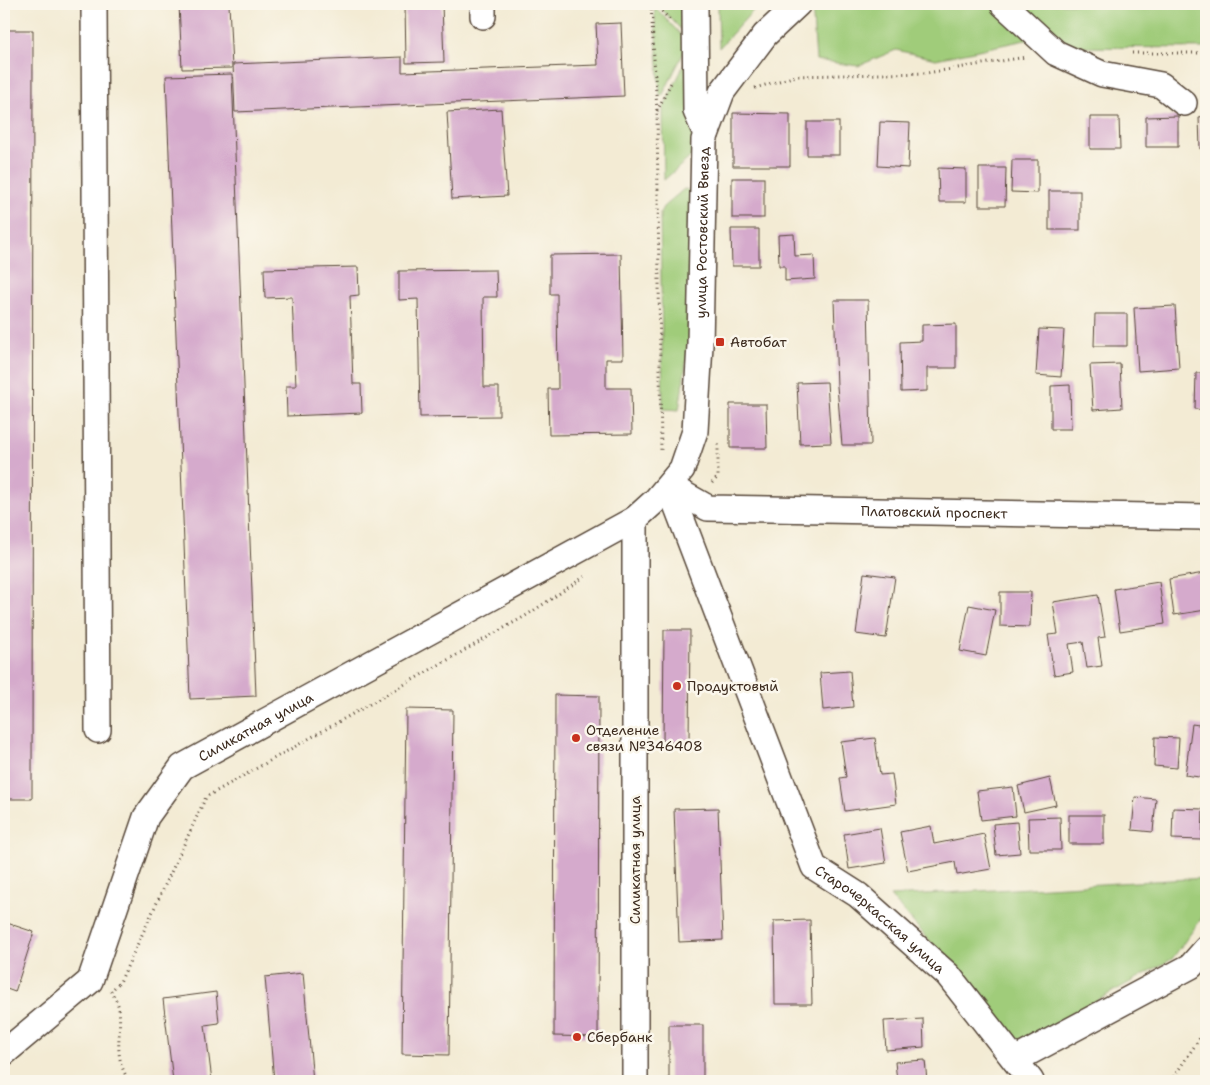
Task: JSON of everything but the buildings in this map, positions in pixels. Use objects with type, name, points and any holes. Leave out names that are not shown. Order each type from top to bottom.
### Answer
[{"type":"street","points":[[94,4],[98,730]]},
{"type":"street","name":"улица Ростовский Выезд","points":[[675,477],[695,431],[700,345],[704,140],[722,92],[765,35],[798,4]]},
{"type":"street","points":[[1002,4],[1056,53],[1102,74],[1161,85],[1184,104]]},
{"type":"street","points":[[695,8],[696,111],[706,134]]},
{"type":"street","name":"Платовский проспект","points":[[675,477],[695,500],[708,508],[1206,517]]},
{"type":"street","name":"Силикатная улица","points":[[100,986],[146,817],[182,767],[635,519],[675,477]]},
{"type":"street","name":"Старочеркасская улица","points":[[675,477],[814,867],[858,896],[948,975],[1031,1081]]},
{"type":"street","name":"Силикатная улица","points":[[635,519],[635,1081]]},
{"type":"street","points":[[1015,1060],[1192,966],[1206,949]]},
{"type":"street","points":[[4,1053],[100,986]]},
{"type":"path","points":[[651,4],[657,111],[660,454],[675,477]]},
{"type":"path","points":[[752,89],[796,76],[927,74],[1056,53]]},
{"type":"path","points":[[1131,53],[1206,54]]},
{"type":"path","points":[[695,500],[718,477],[718,438]]},
{"type":"path","points":[[100,986],[120,982],[206,797],[527,615],[593,571]]},
{"type":"path","points":[[100,986],[119,1006],[118,1053],[123,1073],[128,1081]]},
{"type":"path","points":[[1171,1081],[1206,1028]]},
{"type":"green space","points":[[657,4],[689,4],[691,40]]},
{"type":"green space","points":[[718,4],[759,4],[719,48]]},
{"type":"green space","points":[[812,4],[1206,4],[1206,48],[1060,47],[1044,36],[936,59],[896,50],[858,66],[816,60]]},
{"type":"green space","points":[[654,6],[685,39],[686,48],[662,96],[660,95]]},
{"type":"green space","points":[[689,54],[694,154],[664,180],[663,109]]},
{"type":"green space","points":[[684,189],[691,190],[690,337],[679,410],[663,409],[660,213],[663,207]]},
{"type":"green space","points":[[1206,878],[1206,912],[1172,959],[1020,1043],[890,896]]},
{"type":"place","name":"Автобат","points":[[720,342]]},
{"type":"place","name":"Продуктовый","points":[[677,686]]},
{"type":"place","name":"Отделение связи №346408","points":[[576,738]]},
{"type":"place","name":"Сбербанк","points":[[577,1037]]}]
